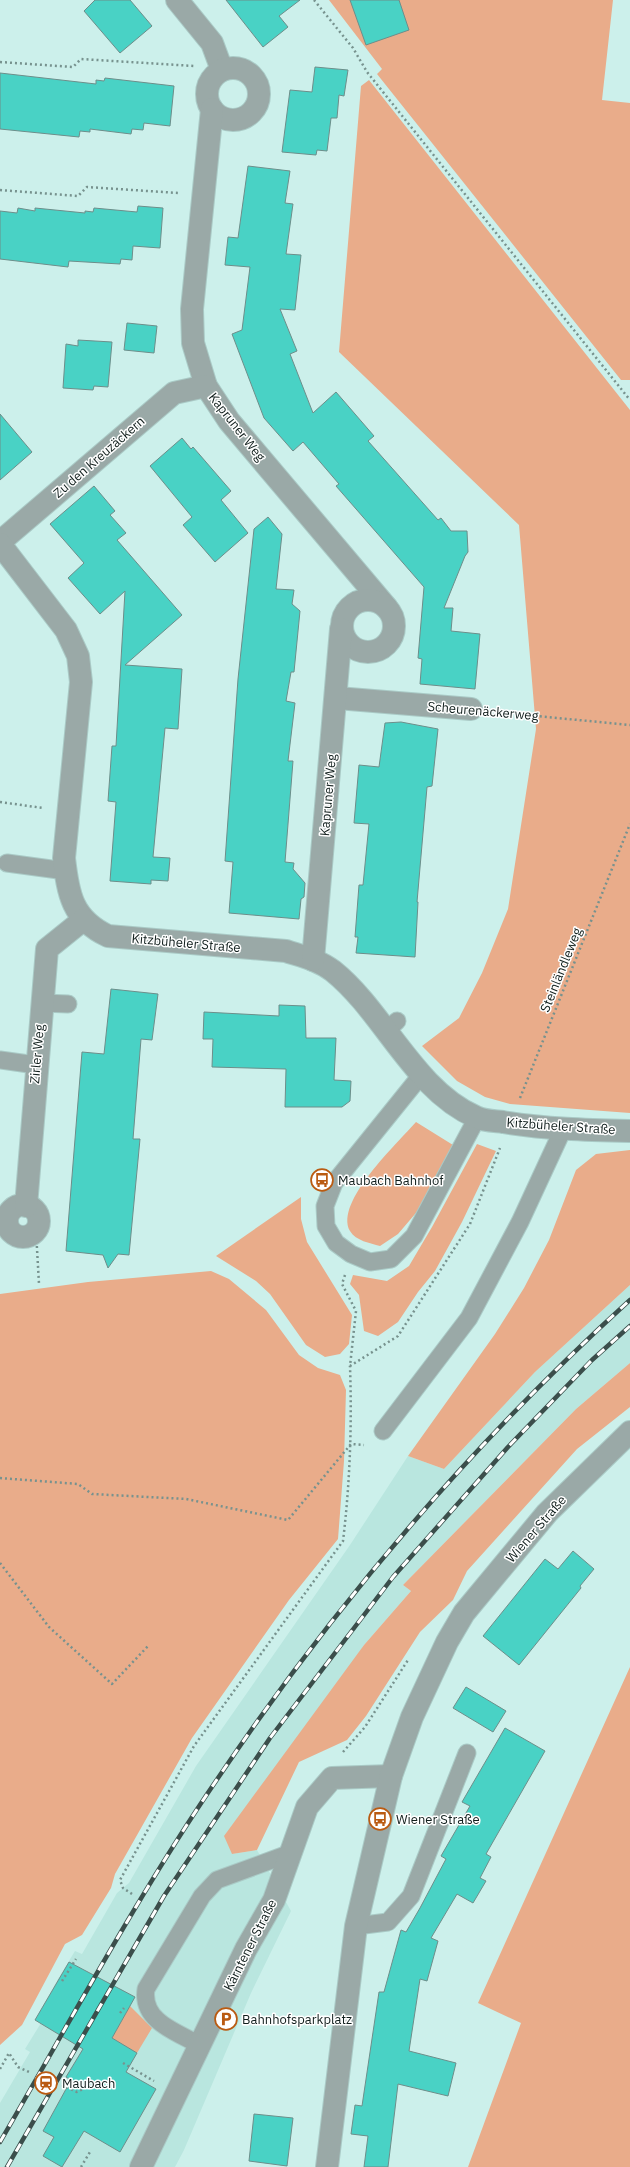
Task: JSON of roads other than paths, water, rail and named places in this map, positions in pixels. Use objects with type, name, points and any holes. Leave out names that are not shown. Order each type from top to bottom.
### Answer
[{"type":"street","points":[[176,0],[212,43],[222,69]]},
{"type":"street","points":[[239,68],[253,76],[258,84],[260,93],[254,110],[239,120],[221,118],[212,109],[207,97],[207,89],[215,75],[222,69],[239,68]]},
{"type":"street","name":"Kapruner Weg","points":[[212,109],[192,309],[193,342],[206,386],[229,421],[387,608]]},
{"type":"street","name":"Zu den Kreuzäckern","points":[[0,543],[174,393],[206,386]]},
{"type":"street","name":"Kitzbüheler Straße","points":[[0,543],[66,630],[78,656],[81,682],[64,858],[71,896],[83,920],[94,929],[108,936],[286,951],[314,960],[332,970],[392,1026],[422,1074],[448,1101],[477,1118],[541,1127],[630,1130]]},
{"type":"street","points":[[373,600],[387,608],[392,616],[394,625],[388,642],[382,648],[369,652],[355,650],[348,644],[341,629],[345,613],[350,606],[357,602],[373,600]]},
{"type":"street","name":"Kapruner Weg","points":[[314,960],[337,698],[341,629]]},
{"type":"street","name":"Scheurenäckerweg","points":[[337,698],[471,709]]},
{"type":"street","name":"Zirler Weg","points":[[36,1231],[26,1237],[16,1236],[7,1224],[12,1214],[36,1065],[47,949],[83,920]]},
{"type":"street","name":"Wiener Straße","points":[[327,2167],[356,1926],[391,1776],[412,1717],[447,1642],[464,1613],[547,1513],[630,1432]]},
{"type":"street","name":"Kärntener Straße","points":[[141,2167],[246,1948],[274,1900],[292,1853],[307,1807],[332,1778],[391,1776]]},
{"type":"lane","points":[[7,863],[66,870]]},
{"type":"lane","points":[[42,1003],[68,1004]]},
{"type":"lane","points":[[0,1060],[36,1065]]},
{"type":"lane","points":[[422,1074],[334,1183],[325,1206],[326,1226],[336,1243],[351,1254],[370,1262],[391,1259],[414,1236],[477,1118]]},
{"type":"lane","points":[[383,1431],[468,1318],[520,1222],[564,1128]]},
{"type":"lane","points":[[356,1926],[388,1922],[411,1896],[467,1753]]},
{"type":"lane","points":[[200,2045],[157,2021],[148,2011],[145,1998],[146,1989],[202,1896],[217,1880],[292,1853]]},
{"type":"railway","points":[[0,2142],[160,1867],[218,1778],[310,1649],[359,1587],[462,1468],[516,1410],[572,1354],[630,1300]]},
{"type":"railway","points":[[7,2167],[164,1896],[270,1738],[393,1577],[508,1447],[592,1360],[630,1326]]},
{"type":"place","name":"Maubach Bahnhof","points":[[322,1180]]},
{"type":"place","name":"Wiener Straße","points":[[380,1819]]},
{"type":"place","name":"Bahnhofsparkplatz","points":[[226,2019]]},
{"type":"place","name":"Maubach","points":[[46,2083]]}]
